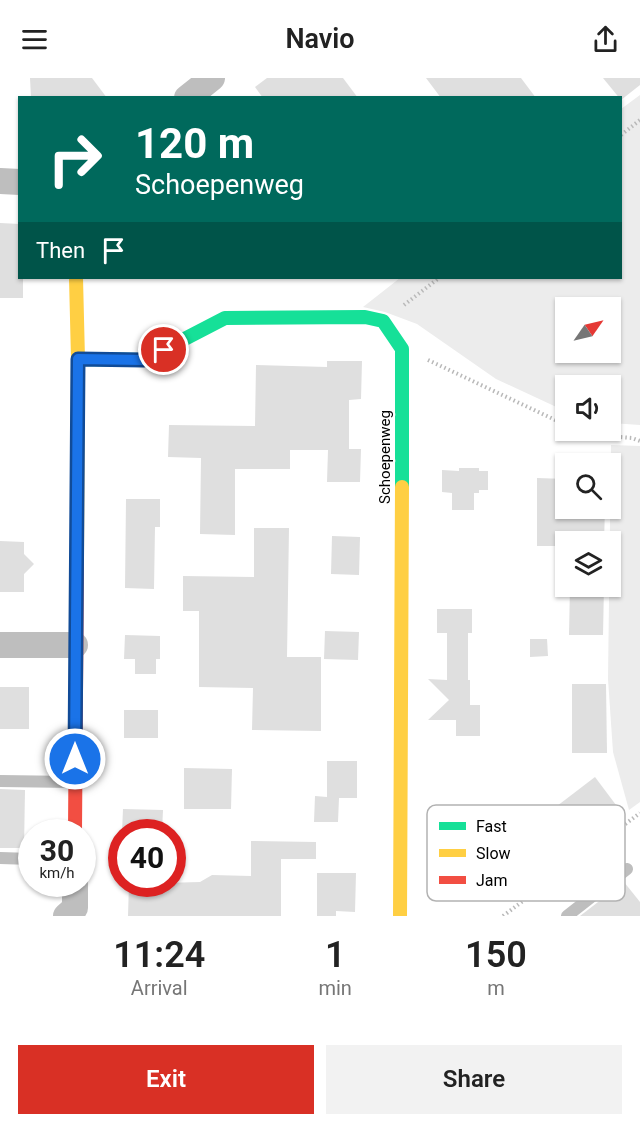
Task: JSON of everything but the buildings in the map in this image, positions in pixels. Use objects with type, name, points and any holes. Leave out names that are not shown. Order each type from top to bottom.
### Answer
[{"type":"street","points":[[190,96],[213,78]]},
{"type":"street","points":[[0,181],[18,182]]},
{"type":"street","points":[[75,819],[78,359],[76,279]]},
{"type":"street","points":[[78,359],[144,360],[225,318],[365,317],[383,321],[402,349]]},
{"type":"street","name":"Schoepenweg","points":[[400,916],[402,349]]},
{"type":"street","points":[[0,645],[75,645]]},
{"type":"street","points":[[66,916],[75,908],[75,897]]},
{"type":"lane","points":[[0,781],[75,782]]},
{"type":"lane","points":[[0,858],[18,859]]},
{"type":"lane","points":[[567,916],[586,901]]},
{"type":"path","points":[[622,134],[640,120]]},
{"type":"path","points":[[383,321],[438,279]]},
{"type":"path","points":[[402,349],[555,420]]},
{"type":"path","points":[[621,439],[640,441]]},
{"type":"path","points":[[625,824],[640,813]]},
{"type":"path","points":[[503,916],[523,901]]},
{"type":"shaded area","points":[[640,95],[640,425],[621,424],[621,375],[555,375],[555,406],[496,379],[417,324],[385,312],[363,307],[399,279],[622,279],[622,108]]},
{"type":"shaded area","points":[[611,445],[640,446],[640,802],[629,810],[613,752],[608,679],[609,597],[621,597],[621,531],[610,531],[610,519],[621,519],[621,453],[611,453]]},
{"type":"traffic: fast","points":[[78,359],[144,360],[225,318],[365,317],[383,321],[402,349],[402,487]]},
{"type":"traffic: slow","points":[[76,279],[77,555]]},
{"type":"traffic: slow","points":[[400,916],[402,487]]},
{"type":"traffic: jam","points":[[75,819],[77,555]]},
{"type":"route","points":[[75,759],[78,359],[144,360],[164,350]]}]
